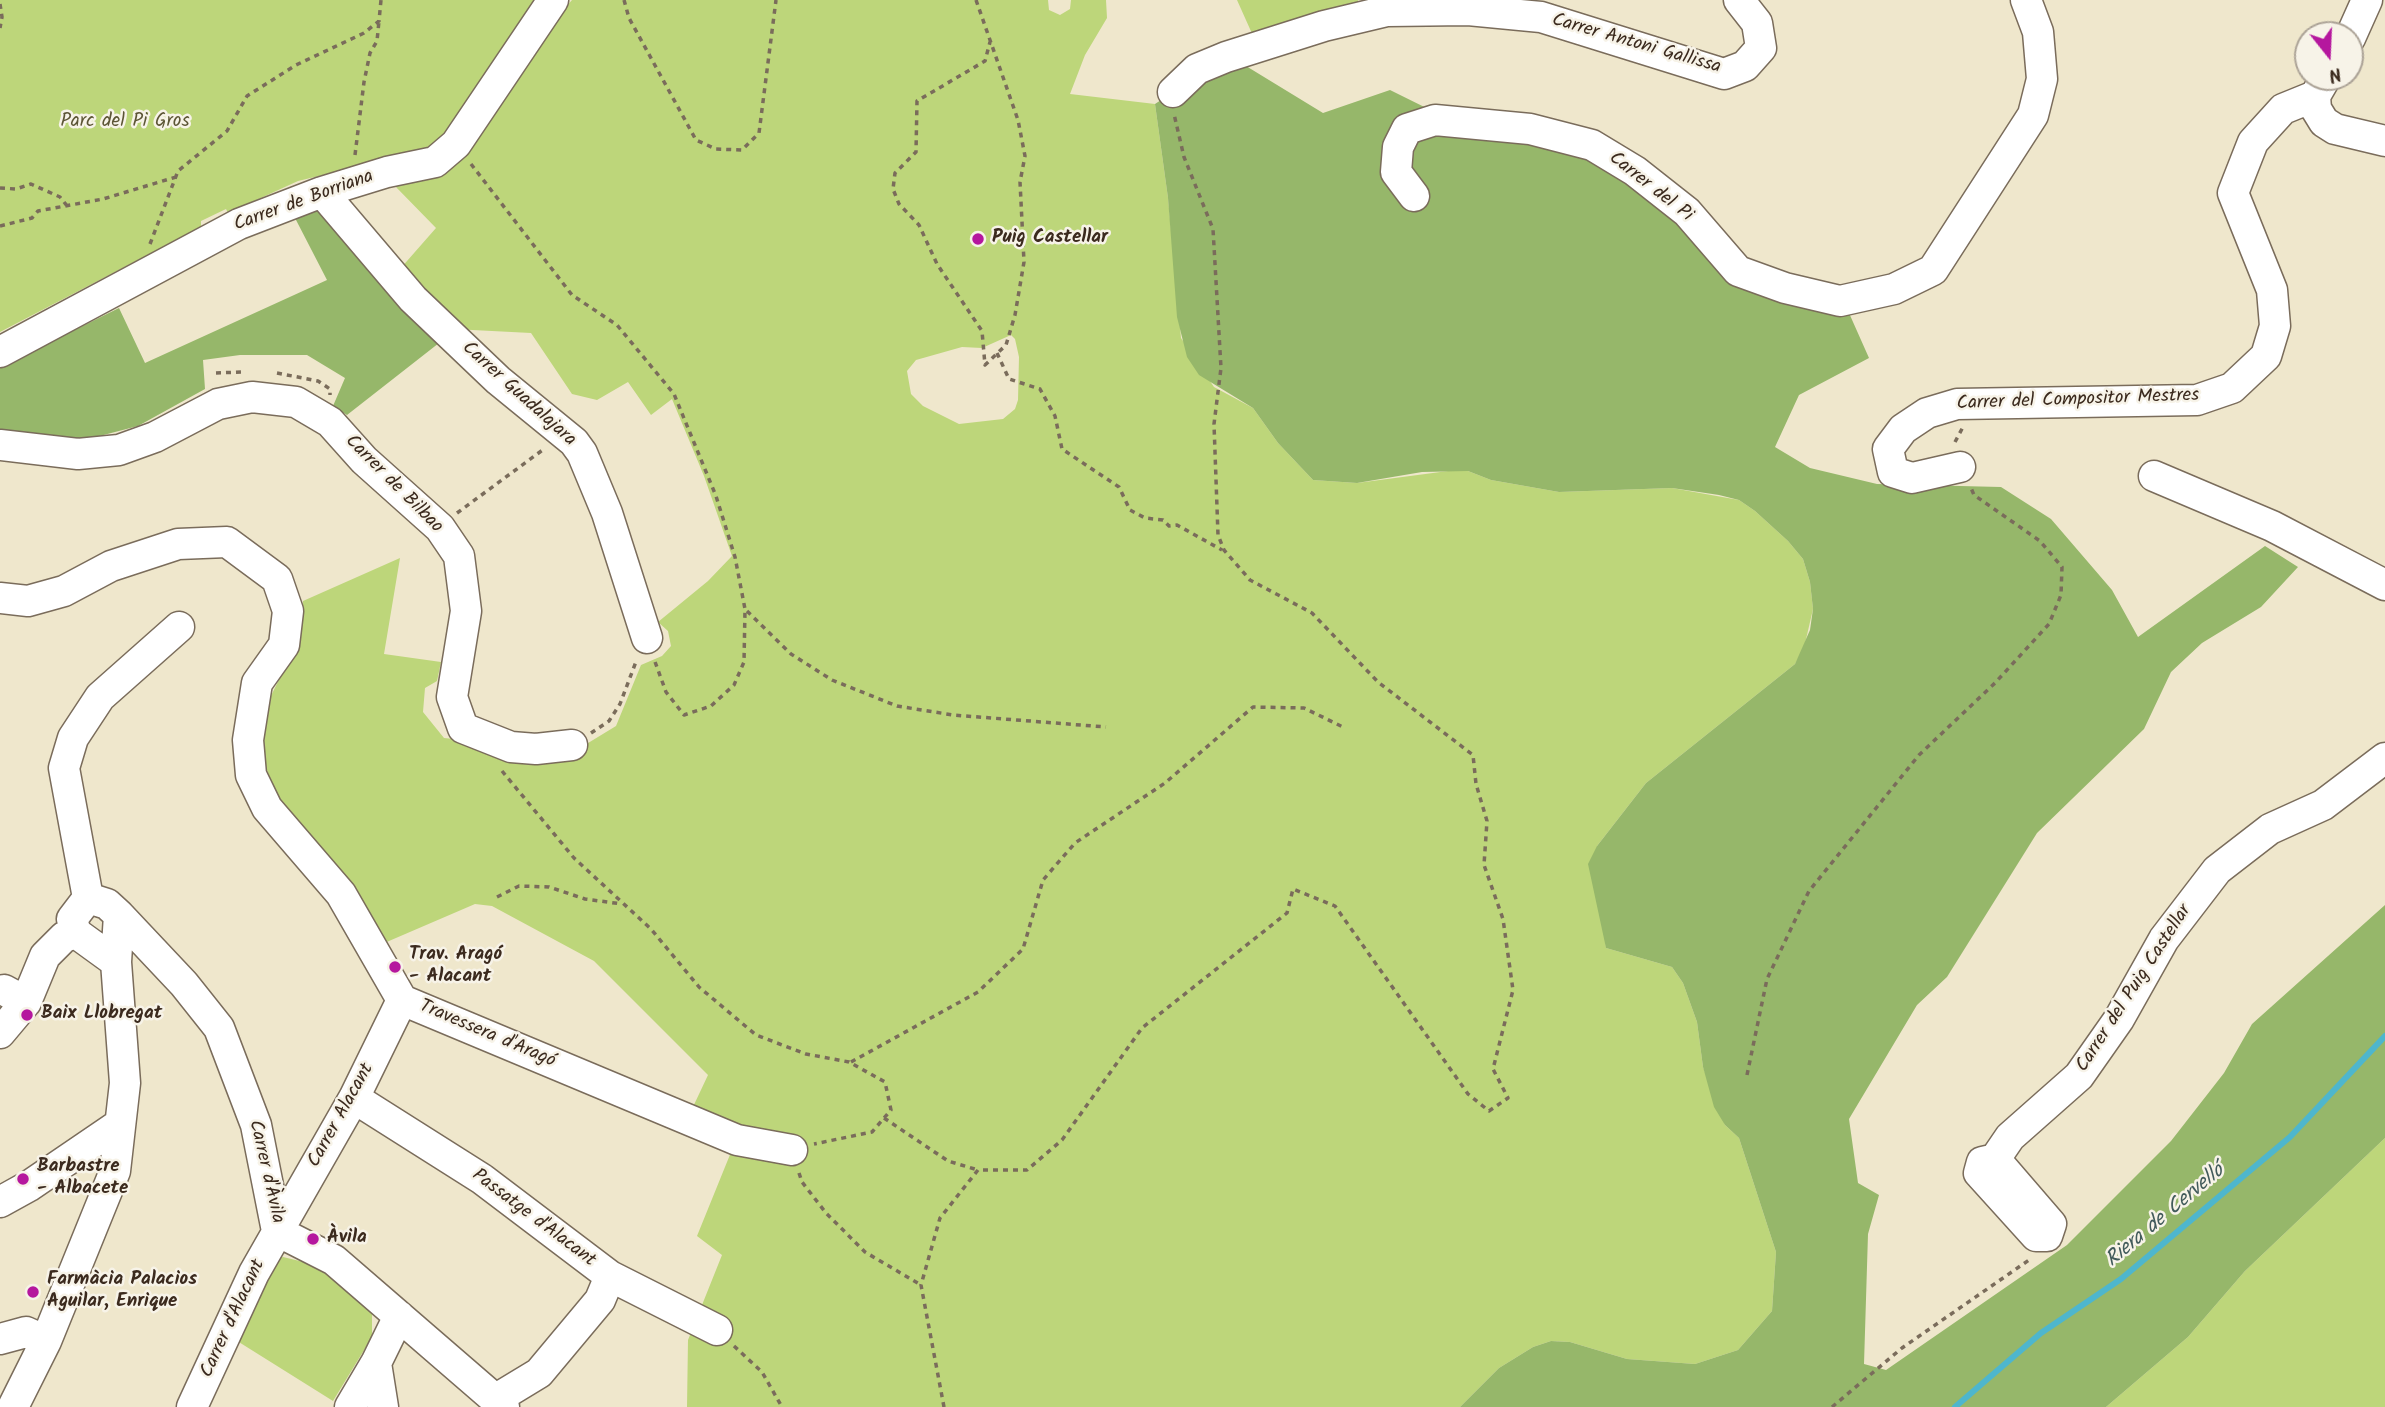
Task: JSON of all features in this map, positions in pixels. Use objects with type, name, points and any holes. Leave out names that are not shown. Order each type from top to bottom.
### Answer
[{"type":"street","name":"Carrer de Borriana","points":[[0,352],[239,224],[322,192],[435,162],[456,144],[553,0]]},
{"type":"street","name":"Carrer Antoni Gallissa","points":[[1173,92],[1197,69],[1226,57],[1324,26],[1387,11],[1543,8],[1724,74],[1745,66],[1761,48],[1757,23],[1739,0]]},
{"type":"street","name":"Carrer del Pi","points":[[1414,195],[1396,172],[1398,147],[1407,130],[1435,120],[1530,129],[1592,145],[1635,171],[1687,212],[1738,271],[1785,288],[1840,301],[1894,289],[1934,270],[2033,115],[2042,79],[2038,32],[2026,0]]},
{"type":"street","points":[[2358,21],[2367,0]]},
{"type":"street","name":"Carrer del Compositor Mestres","points":[[1960,467],[1912,478],[1893,471],[1888,449],[1903,429],[1927,413],[1957,404],[2197,400],[2232,388],[2266,356],[2275,326],[2272,290],[2233,193],[2253,142],[2284,109],[2313,91]]},
{"type":"street","points":[[2320,91],[2316,110],[2324,122],[2335,129],[2385,141]]},
{"type":"street","name":"Carrer Guadalajara","points":[[322,192],[413,299],[498,380],[574,442],[582,453],[607,513],[647,638]]},
{"type":"street","name":"Carrer de Bilbao","points":[[0,445],[78,454],[119,450],[155,437],[218,404],[252,397],[296,402],[330,422],[364,460],[440,528],[459,556],[466,611],[452,697],[463,728],[511,747],[536,749],[572,745]]},
{"type":"street","points":[[2154,476],[2272,526],[2385,585]]},
{"type":"street","name":"Travessera d'Aragó","points":[[0,598],[28,601],[64,591],[111,566],[178,544],[227,542],[277,579],[288,611],[284,645],[257,683],[247,740],[251,775],[267,808],[341,894],[402,1000],[737,1140],[792,1150]]},
{"type":"street","points":[[121,1000],[109,974],[82,938],[72,919],[88,898],[64,768],[73,738],[100,696],[179,627]]},
{"type":"street","name":"Carrer del Puig Castellar","points":[[2047,1236],[2051,1224],[1995,1159],[2010,1138],[2079,1076],[2119,1019],[2164,939],[2217,870],[2270,829],[2323,805],[2385,758]]},
{"type":"street","name":"Carrer d'Àvila","points":[[88,898],[107,904],[119,915],[174,972],[219,1028],[257,1125],[277,1231],[334,1260],[500,1403]]},
{"type":"street","points":[[13,1407],[46,1341],[115,1171],[125,1083],[121,1000],[116,962],[119,915]]},
{"type":"street","points":[[0,1033],[15,996],[45,956],[64,937],[82,938],[116,962]]},
{"type":"street","name":"Carrer d'Àvila","points":[[121,1000],[126,970],[138,959],[150,960],[174,972]]},
{"type":"street","name":"Carrer Alacant","points":[[277,1231],[354,1098],[402,1000]]},
{"type":"street","name":"Passatge d'Alacant","points":[[354,1098],[482,1179],[610,1276],[717,1330]]},
{"type":"street","points":[[0,1202],[29,1186],[120,1124]]},
{"type":"street","name":"Carrer d'Alacant","points":[[192,1407],[254,1273],[277,1231]]},
{"type":"street","points":[[500,1403],[539,1373],[600,1300],[610,1276]]},
{"type":"street","points":[[350,1407],[399,1316]]},
{"type":"street","points":[[0,1339],[26,1332],[46,1341]]},
{"type":"street","points":[[376,1363],[383,1407]]},
{"type":"path","points":[[354,182],[364,82],[370,53],[377,41],[381,0]]},
{"type":"path","points":[[624,0],[629,18],[696,140],[716,149],[742,150],[759,132],[776,0]]},
{"type":"path","points":[[976,0],[1018,120],[1025,156],[1020,182],[1024,262],[1006,345],[985,365],[982,331],[937,264],[919,225],[899,204],[893,190],[895,173],[916,152],[917,101],[985,61],[990,42]]},
{"type":"path","points":[[0,4],[0,28]]},
{"type":"path","points":[[142,277],[146,253],[178,171],[227,131],[247,96],[296,65],[364,33],[379,21]]},
{"type":"path","points":[[1173,92],[1174,123],[1213,229],[1222,368],[1214,424],[1218,535],[1224,551]]},
{"type":"path","points":[[456,144],[572,295],[617,325],[674,394],[716,496],[735,557],[745,609],[744,662],[734,685],[711,706],[684,715],[666,692],[647,638]]},
{"type":"path","points":[[0,226],[32,218],[38,211],[68,207],[176,177]]},
{"type":"path","points":[[0,188],[16,189],[31,184],[60,197],[68,207]]},
{"type":"path","points":[[884,1118],[948,1161],[978,1170],[1027,1170],[1062,1140],[1142,1028],[1287,913],[1293,889],[1335,906],[1468,1094],[1489,1111],[1508,1098],[1493,1069],[1513,990],[1503,919],[1484,865],[1487,821],[1476,784],[1473,755],[1378,682],[1312,613],[1251,580],[1224,551],[1177,525],[1169,526],[1163,520],[1145,518],[1130,510],[1119,487],[1062,449],[1055,416],[1040,389],[1009,379],[998,353]]},
{"type":"path","points":[[1747,1075],[1767,979],[1809,891],[1919,755],[1994,683],[2049,624],[2061,595],[2062,567],[2040,541],[1974,495],[1960,467],[1954,444],[1976,404]]},
{"type":"path","points":[[454,515],[553,442]]},
{"type":"path","points":[[745,609],[791,654],[832,680],[897,706],[953,715],[1106,727]]},
{"type":"path","points":[[572,745],[609,721],[620,704],[647,638]]},
{"type":"path","points":[[849,1062],[978,992],[1023,949],[1042,880],[1075,843],[1165,783],[1253,707],[1304,708],[1345,728]]},
{"type":"path","points":[[499,769],[574,858],[651,929],[699,987],[756,1035],[806,1054],[849,1062],[885,1082],[891,1110],[872,1132],[792,1150],[802,1182],[827,1213],[865,1252],[920,1285]]},
{"type":"path","points":[[496,897],[519,886],[549,887],[585,900],[622,904]]},
{"type":"path","points":[[944,1407],[920,1285],[940,1219],[978,1170]]},
{"type":"path","points":[[1832,1407],[1902,1348],[2028,1263],[2047,1236]]},
{"type":"path","points":[[717,1330],[762,1372],[782,1407]]},
{"type":"green space","name":"Parc del Pi Gros","points":[[0,0],[536,0],[447,132],[431,149],[298,181],[228,213],[226,209],[201,221],[201,227],[0,332]]},
{"type":"green space","points":[[572,0],[1048,0],[1049,10],[1060,15],[1070,9],[1071,0],[1106,0],[1107,18],[1085,55],[1070,94],[1155,104],[1168,198],[1181,338],[1214,387],[1253,408],[1278,443],[1313,480],[1357,483],[1448,471],[1468,471],[1491,480],[1559,492],[1672,488],[1739,500],[1788,541],[1803,559],[1810,582],[1813,609],[1804,648],[1795,664],[1646,783],[1597,846],[1606,948],[1672,967],[1683,983],[1697,1022],[1703,1067],[1725,1125],[1739,1138],[1776,1252],[1772,1311],[1738,1350],[1695,1364],[1627,1359],[1570,1342],[1551,1341],[1533,1347],[1499,1368],[1460,1407],[687,1407],[688,1340],[722,1255],[697,1236],[740,1130],[692,1109],[708,1075],[594,961],[492,906],[475,904],[382,944],[274,793],[261,750],[265,708],[299,639],[303,601],[400,558],[384,654],[441,662],[437,681],[425,688],[423,712],[444,738],[575,751],[616,726],[641,665],[662,656],[671,646],[668,631],[658,622],[708,581],[732,556],[704,476],[672,399],[651,415],[628,382],[597,400],[572,394],[531,333],[453,329],[400,269],[436,228],[395,186],[449,168],[477,140],[537,41]],"holes":[[[1011,335],[1015,339],[1019,357],[1018,400],[1015,409],[1003,419],[959,424],[923,406],[911,394],[907,371],[916,360],[962,347],[982,348]]]},
{"type":"green space","points":[[1237,0],[1358,0],[1359,9],[1254,38]]},
{"type":"green space","points":[[1246,66],[1323,113],[1390,90],[1489,139],[1564,149],[1615,172],[1666,207],[1724,264],[1849,313],[1869,358],[1799,395],[1775,447],[1810,468],[1877,484],[2001,487],[2051,519],[2112,590],[2138,637],[2265,546],[2298,567],[2261,607],[2202,643],[2171,672],[2144,729],[2037,833],[1947,977],[1917,1005],[1849,1119],[1858,1183],[1879,1195],[1868,1234],[1864,1364],[1886,1370],[2067,1245],[2171,1141],[2224,1073],[2252,1024],[2385,905],[2385,1138],[2245,1271],[2188,1337],[2106,1407],[1460,1407],[1499,1368],[1533,1347],[1551,1341],[1570,1342],[1627,1359],[1695,1364],[1738,1350],[1772,1311],[1776,1252],[1739,1138],[1725,1125],[1714,1107],[1703,1067],[1697,1022],[1683,983],[1672,967],[1606,948],[1588,864],[1597,846],[1646,783],[1795,664],[1810,630],[1813,609],[1810,582],[1803,559],[1788,541],[1739,500],[1719,495],[1672,488],[1559,492],[1491,480],[1468,471],[1422,472],[1357,483],[1313,480],[1278,443],[1253,408],[1199,375],[1187,357],[1177,317],[1168,198],[1155,104],[1173,92]]},
{"type":"green space","points":[[315,210],[325,211],[439,343],[347,415],[333,406],[345,378],[307,355],[240,355],[203,360],[205,389],[138,426],[92,438],[64,439],[0,433],[0,367],[119,308],[145,363],[327,280],[295,218]]},
{"type":"green space","points":[[2385,1138],[2385,1407],[2106,1407],[2188,1337],[2245,1271]]},
{"type":"green space","points":[[283,1257],[312,1264],[344,1281],[372,1307],[372,1337],[333,1401],[234,1339],[276,1259]]},
{"type":"waterway","name":"Riera de Cervelló","points":[[1955,1407],[2041,1333],[2121,1279],[2290,1137],[2385,1036]]},
{"type":"place","name":"Puig Castellar","points":[[978,239]]},
{"type":"place","name":"Trav. Aragó - Alacant","points":[[395,967]]},
{"type":"place","name":"Baix Llobregat","points":[[27,1015]]},
{"type":"place","name":"Barbastre - Albacete","points":[[23,1179]]},
{"type":"place","name":"Àvila","points":[[313,1239]]},
{"type":"place","name":"Farmàcia Palacios Aguilar, Enrique","points":[[33,1292]]}]
